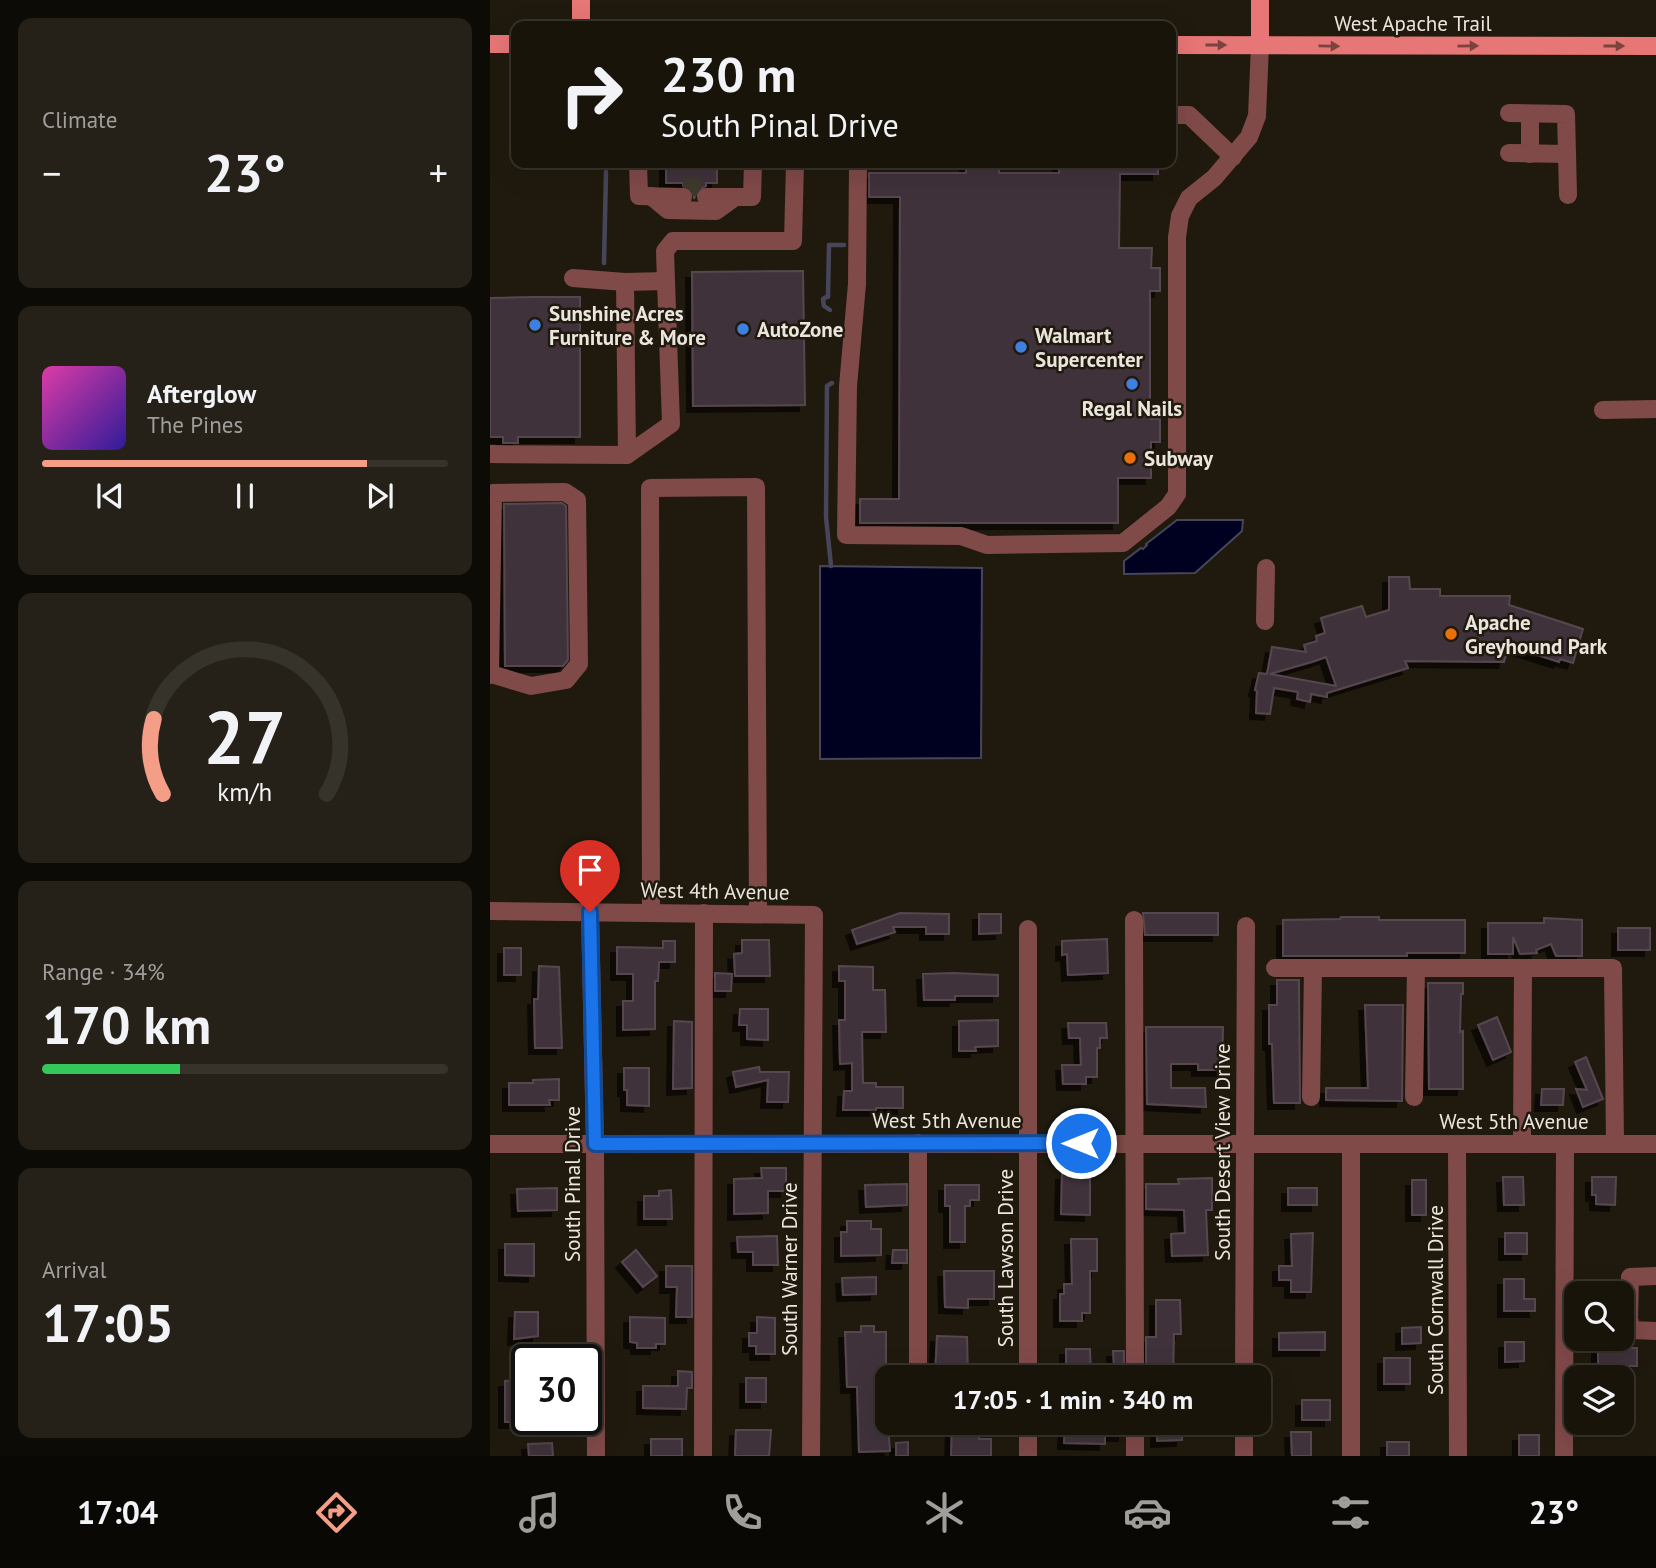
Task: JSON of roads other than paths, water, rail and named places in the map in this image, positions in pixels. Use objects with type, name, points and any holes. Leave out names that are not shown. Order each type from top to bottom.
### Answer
[{"type":"main road","points":[[581,0],[581,21]]},
{"type":"main road","points":[[1261,0],[1261,45]]},
{"type":"main road","points":[[490,44],[511,44]]},
{"type":"main road","name":"West Apache Trail","points":[[1176,45],[1656,46]]},
{"type":"street","points":[[858,168],[857,284],[848,386],[846,535],[961,536],[987,545],[1123,543],[1168,507],[1177,494],[1178,226],[1189,198],[1214,178],[1249,136],[1258,116],[1261,45]]},
{"type":"street","points":[[1509,113],[1566,114],[1568,195]]},
{"type":"street","points":[[1530,114],[1530,154]]},
{"type":"street","points":[[1176,115],[1189,115],[1233,158]]},
{"type":"street","points":[[1508,153],[1567,154]]},
{"type":"street","points":[[638,168],[639,196],[651,197],[668,210],[716,211],[734,198]]},
{"type":"street","points":[[706,192],[714,187],[734,198],[752,197],[753,168]]},
{"type":"street","points":[[490,454],[626,455],[671,424],[665,251],[673,241],[793,242],[795,168]]},
{"type":"street","points":[[651,197],[668,187],[683,192]]},
{"type":"street","points":[[573,278],[625,282],[666,281]]},
{"type":"street","points":[[625,282],[626,455]]},
{"type":"street","points":[[1603,410],[1656,409]]},
{"type":"street","points":[[651,913],[650,488],[757,487],[758,914]]},
{"type":"street","points":[[565,492],[577,500],[579,664],[566,680],[531,686],[490,675],[493,493],[565,492]]},
{"type":"street","points":[[1265,621],[1266,568]]},
{"type":"street","name":"West 4th Avenue","points":[[490,911],[814,915]]},
{"type":"street","name":"South Pinal Drive","points":[[590,912],[595,1144],[596,1456]]},
{"type":"street","points":[[703,1456],[704,913]]},
{"type":"street","name":"South Warner Drive","points":[[811,1456],[814,915]]},
{"type":"street","points":[[1134,920],[1135,1365]]},
{"type":"street","name":"South Desert View Drive","points":[[1244,1365],[1247,926]]},
{"type":"street","name":"South Lawson Drive","points":[[1028,929],[1028,1365]]},
{"type":"street","points":[[1275,968],[1613,968],[1615,1143]]},
{"type":"street","points":[[1311,1097],[1312,968]]},
{"type":"street","points":[[1414,1097],[1416,968]]},
{"type":"street","points":[[1522,1143],[1523,968]]},
{"type":"street","points":[[918,1143],[918,1365]]},
{"type":"street","points":[[1351,1143],[1351,1456]]},
{"type":"street","name":"South Cornwall Drive","points":[[1457,1143],[1458,1456]]},
{"type":"street","points":[[1564,1456],[1565,1143]]},
{"type":"street","name":"West 5th Avenue","points":[[490,1144],[1656,1144]]},
{"type":"street","points":[[1656,1276],[1630,1277],[1629,1319],[1632,1330],[1656,1331]]},
{"type":"street","points":[[1028,1435],[1028,1456]]},
{"type":"street","points":[[1135,1435],[1135,1456]]},
{"type":"street","points":[[1244,1435],[1244,1456]]},
{"type":"water","points":[[1177,520],[1243,520],[1242,531],[1195,573],[1124,574],[1124,561],[1143,549]]},
{"type":"water","points":[[820,566],[982,568],[981,758],[820,759]]},
{"type":"waterway","points":[[604,263],[606,172]]},
{"type":"waterway","points":[[828,297],[829,245],[844,245]]},
{"type":"waterway","points":[[828,296],[823,299],[824,306],[830,310]]},
{"type":"waterway","points":[[831,566],[826,517],[827,386],[832,383]]},
{"type":"tunnel","points":[[683,187],[706,187]]},
{"type":"place","name":"Sunshine Acres Furniture & More","points":[[535,325]]},
{"type":"place","name":"AutoZone","points":[[743,329]]},
{"type":"place","name":"Walmart Supercenter","points":[[1021,347]]},
{"type":"place","name":"Regal Nails","points":[[1132,384]]},
{"type":"place","name":"Subway","points":[[1130,458]]},
{"type":"place","name":"Apache Greyhound Park","points":[[1451,634]]}]
